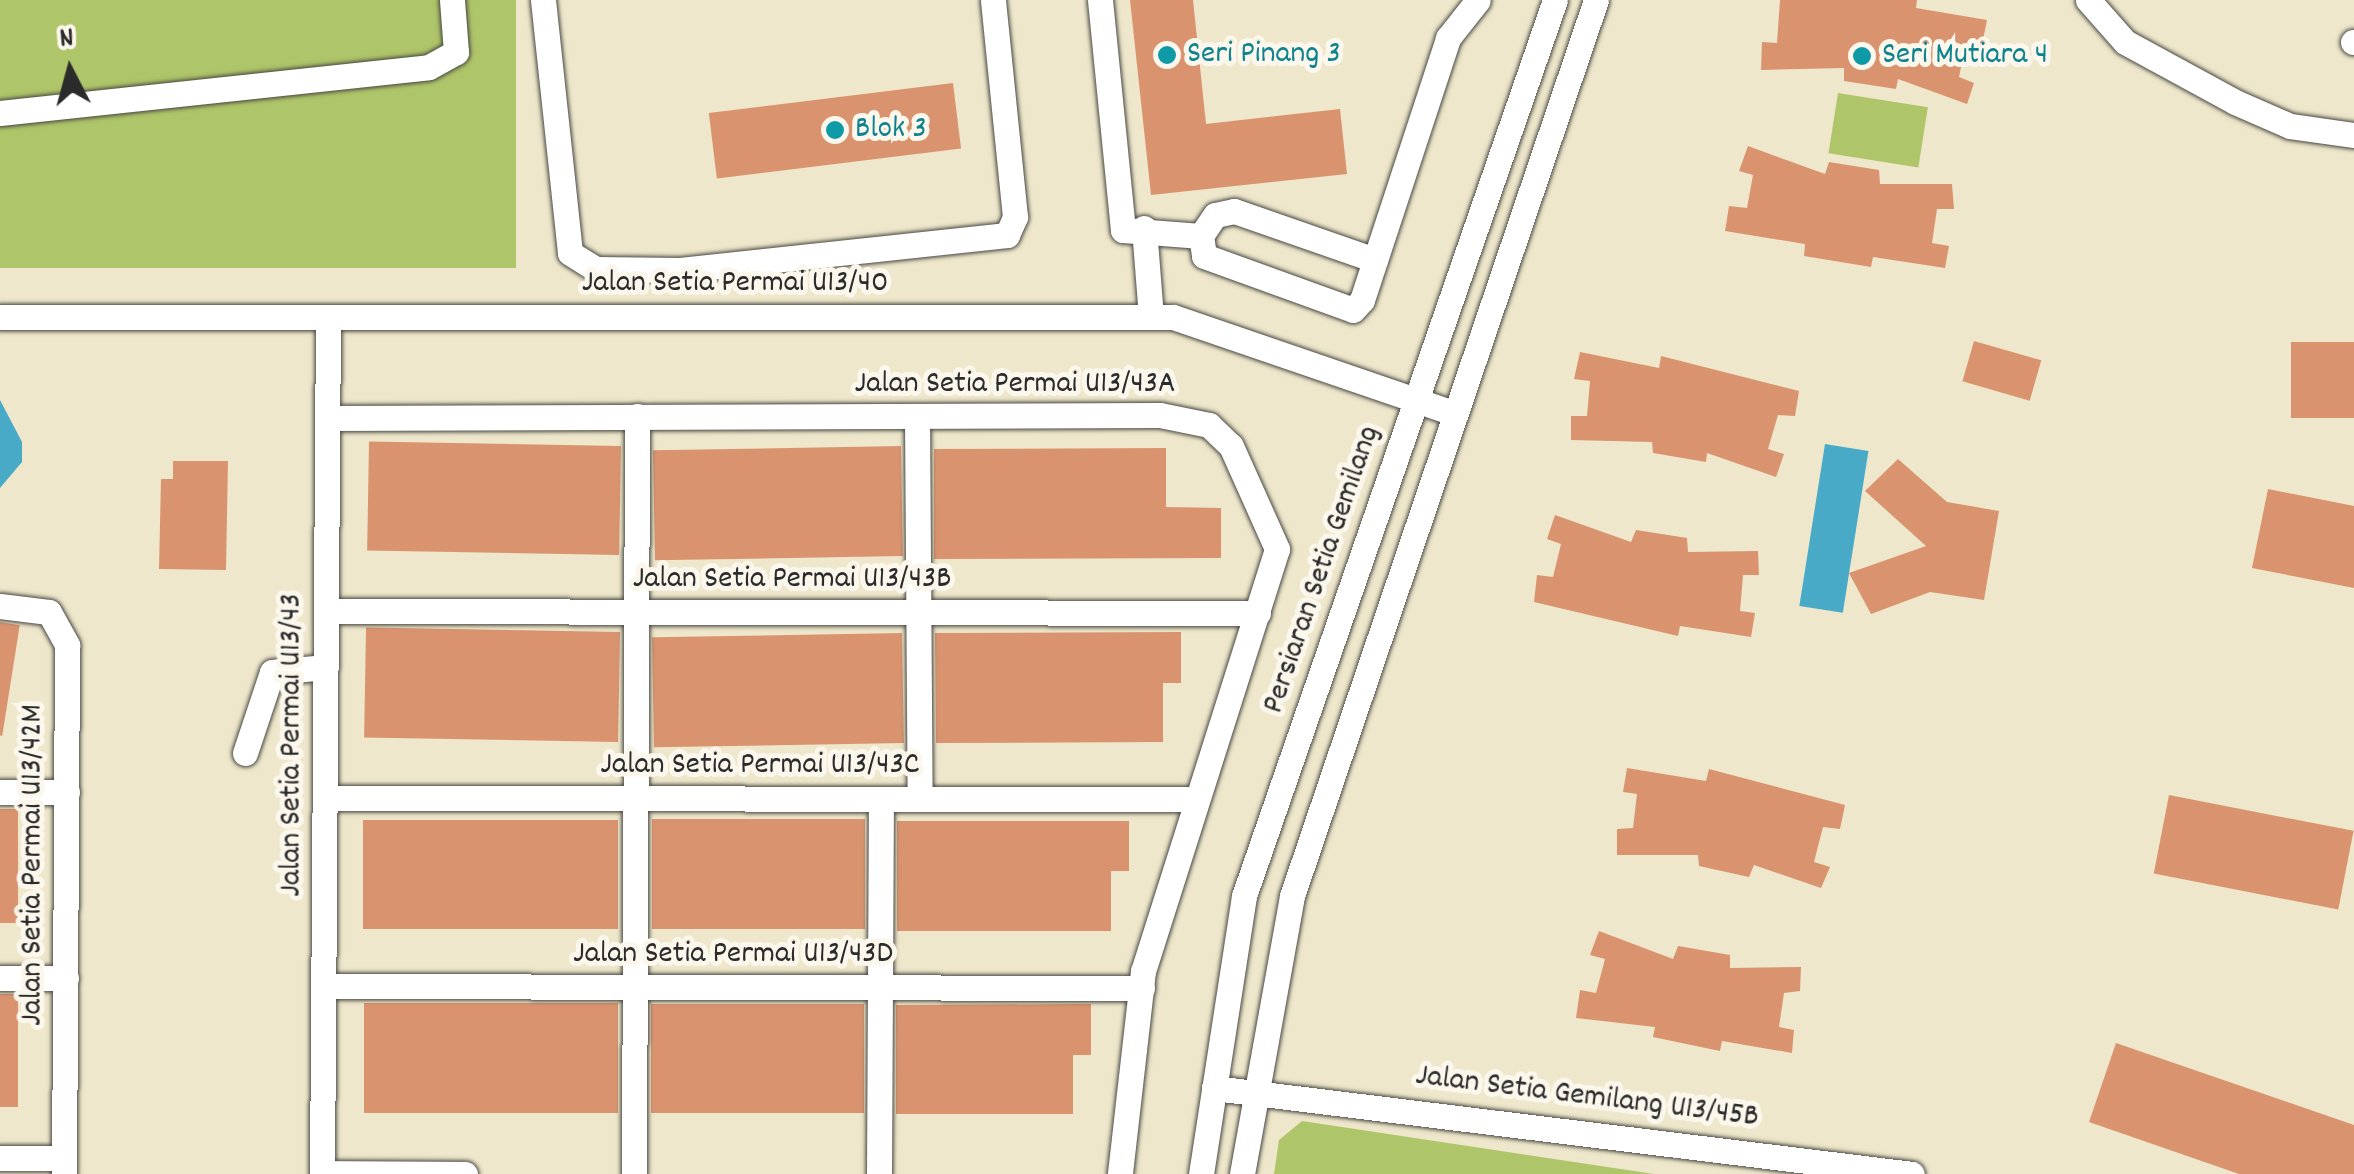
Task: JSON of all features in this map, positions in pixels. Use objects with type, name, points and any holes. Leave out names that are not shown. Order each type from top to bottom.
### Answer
[{"type":"street","points":[[0,112],[429,68],[456,52],[452,0]]},
{"type":"street","points":[[543,0],[565,224],[574,261],[596,269],[680,270],[1000,239],[1014,228],[993,0]]},
{"type":"street","points":[[1100,0],[1134,229],[1152,316]]},
{"type":"street","points":[[1375,260],[1234,211],[1215,215],[1201,236],[1204,256],[1339,310],[1362,300],[1448,38],[1478,0]]},
{"type":"street","name":"Persiaran Setia Gemilang","points":[[1201,1174],[1244,896],[1556,0]]},
{"type":"street","points":[[1242,1174],[1254,1090],[1292,896],[1596,0]]},
{"type":"street","points":[[2088,0],[2125,42],[2236,102],[2290,126],[2354,136]]},
{"type":"street","points":[[1134,229],[1201,236]]},
{"type":"street","name":"Jalan Setia Permai U13/40","points":[[0,316],[1152,316],[1228,332],[1454,413]]},
{"type":"street","name":"Jalan Setia Permai U13/43","points":[[322,1174],[328,317]]},
{"type":"street","name":"Jalan Setia Permai U13/43A","points":[[327,418],[1160,415],[1208,426],[1232,446],[1276,533],[1258,613],[1194,799],[1142,988],[1120,1174]]},
{"type":"street","points":[[634,1174],[636,416]]},
{"type":"street","points":[[918,417],[920,799]]},
{"type":"street","name":"Jalan Setia Permai U13/42M","points":[[0,606],[37,606],[65,633],[63,1166]]},
{"type":"street","name":"Jalan Setia Permai U13/43B","points":[[326,611],[1258,613]]},
{"type":"street","points":[[245,753],[272,672],[326,667]]},
{"type":"street","points":[[0,792],[66,792]]},
{"type":"street","name":"Jalan Setia Permai U13/43C","points":[[325,798],[1194,799]]},
{"type":"street","points":[[879,1174],[881,799]]},
{"type":"street","points":[[0,978],[66,978]]},
{"type":"street","name":"Jalan Setia Permai U13/43D","points":[[324,986],[1142,988]]},
{"type":"street","name":"Jalan Setia Gemilang U13/45B","points":[[1214,1088],[1912,1174]]},
{"type":"street","points":[[0,1158],[63,1166]]},
{"type":"street","points":[[322,1174],[464,1174]]},
{"type":"green space","points":[[0,0],[516,0],[516,268],[0,268]]},
{"type":"green space","points":[[1838,93],[1928,107],[1918,167],[1828,153]]},
{"type":"green space","points":[[1302,1121],[1654,1174],[1274,1174],[1279,1140]]},
{"type":"water","points":[[0,400],[22,442],[22,462],[0,488]]},
{"type":"water","points":[[1825,444],[1868,451],[1843,613],[1799,606]]},
{"type":"building","name":"Seri Pinang 3","points":[[1130,0],[1193,0],[1206,124],[1340,109],[1347,174],[1151,195]]},
{"type":"building","name":"Seri Mutiara 4","points":[[1780,0],[1917,0],[1916,8],[1987,20],[1982,45],[1966,43],[1959,77],[1974,83],[1967,104],[1898,79],[1896,89],[1844,81],[1844,68],[1761,70],[1762,42],[1777,43]]},
{"type":"building","name":"Blok 3","points":[[953,83],[961,149],[717,178],[709,113]]},
{"type":"building","points":[[1748,146],[1825,174],[1829,162],[1879,170],[1880,184],[1952,184],[1954,209],[1937,209],[1932,243],[1949,246],[1945,268],[1873,257],[1871,267],[1804,256],[1805,244],[1725,231],[1729,206],[1747,208],[1753,175],[1739,171]]},
{"type":"building","points":[[1974,341],[2041,360],[2030,401],[1962,381]]},
{"type":"building","points":[[2291,342],[2354,342],[2354,418],[2291,418]]},
{"type":"building","points":[[1580,352],[1659,368],[1661,356],[1799,391],[1795,416],[1778,415],[1768,449],[1784,454],[1776,477],[1707,453],[1706,462],[1653,453],[1652,442],[1571,440],[1571,416],[1587,416],[1590,381],[1574,379]]},
{"type":"building","points":[[369,442],[621,446],[619,555],[367,551]]},
{"type":"building","points":[[901,446],[903,556],[655,560],[653,450]]},
{"type":"building","points":[[1166,448],[1166,507],[1221,508],[1221,558],[934,559],[934,449]]},
{"type":"building","points":[[1898,459],[1947,502],[1999,511],[1984,600],[1930,592],[1871,614],[1849,573],[1926,546],[1865,491]]},
{"type":"building","points":[[173,461],[228,461],[226,570],[159,569],[161,479],[173,479]]},
{"type":"building","points":[[2268,489],[2354,506],[2354,588],[2252,568]]},
{"type":"building","points":[[1555,515],[1631,542],[1636,530],[1687,538],[1688,552],[1758,551],[1759,575],[1743,575],[1740,611],[1755,613],[1751,637],[1680,626],[1678,636],[1534,602],[1537,575],[1553,577],[1561,544],[1547,539]]},
{"type":"building","points":[[0,622],[20,625],[0,735]]},
{"type":"building","points":[[366,628],[620,632],[618,742],[364,738]]},
{"type":"building","points":[[1181,632],[1181,683],[1163,683],[1163,742],[936,743],[935,633]]},
{"type":"building","points":[[902,633],[904,743],[654,747],[652,637]]},
{"type":"building","points":[[1627,768],[1706,781],[1709,769],[1845,805],[1840,829],[1823,827],[1814,862],[1830,867],[1821,888],[1754,865],[1749,877],[1699,866],[1698,855],[1617,855],[1617,829],[1633,828],[1637,794],[1623,792]]},
{"type":"building","points":[[2169,795],[2354,831],[2338,909],[2154,874]]},
{"type":"building","points":[[0,809],[18,809],[18,923],[0,923]]},
{"type":"building","points":[[652,819],[865,819],[865,929],[652,929]]},
{"type":"building","points":[[363,820],[618,820],[618,929],[363,929]]},
{"type":"building","points":[[897,821],[1129,821],[1129,871],[1111,871],[1111,931],[897,931]]},
{"type":"building","points":[[1599,931],[1673,959],[1678,946],[1730,955],[1730,968],[1801,967],[1800,991],[1784,993],[1779,1027],[1794,1030],[1792,1053],[1722,1041],[1720,1051],[1653,1037],[1655,1027],[1576,1018],[1580,990],[1596,993],[1605,959],[1590,955]]},
{"type":"building","points":[[0,994],[18,994],[18,1107],[0,1107]]},
{"type":"building","points":[[364,1003],[618,1003],[618,1113],[364,1113]]},
{"type":"building","points":[[651,1004],[864,1004],[864,1113],[651,1113]]},
{"type":"building","points":[[1091,1004],[1091,1055],[1073,1055],[1073,1114],[896,1114],[896,1005]]},
{"type":"building","points":[[2116,1043],[2354,1125],[2354,1174],[2239,1174],[2089,1122]]},
{"type":"place","name":"Seri Pinang 3","points":[[1167,55]]},
{"type":"place","name":"Seri Mutiara 4","points":[[1862,56]]},
{"type":"place","name":"Blok 3","points":[[835,130]]}]
